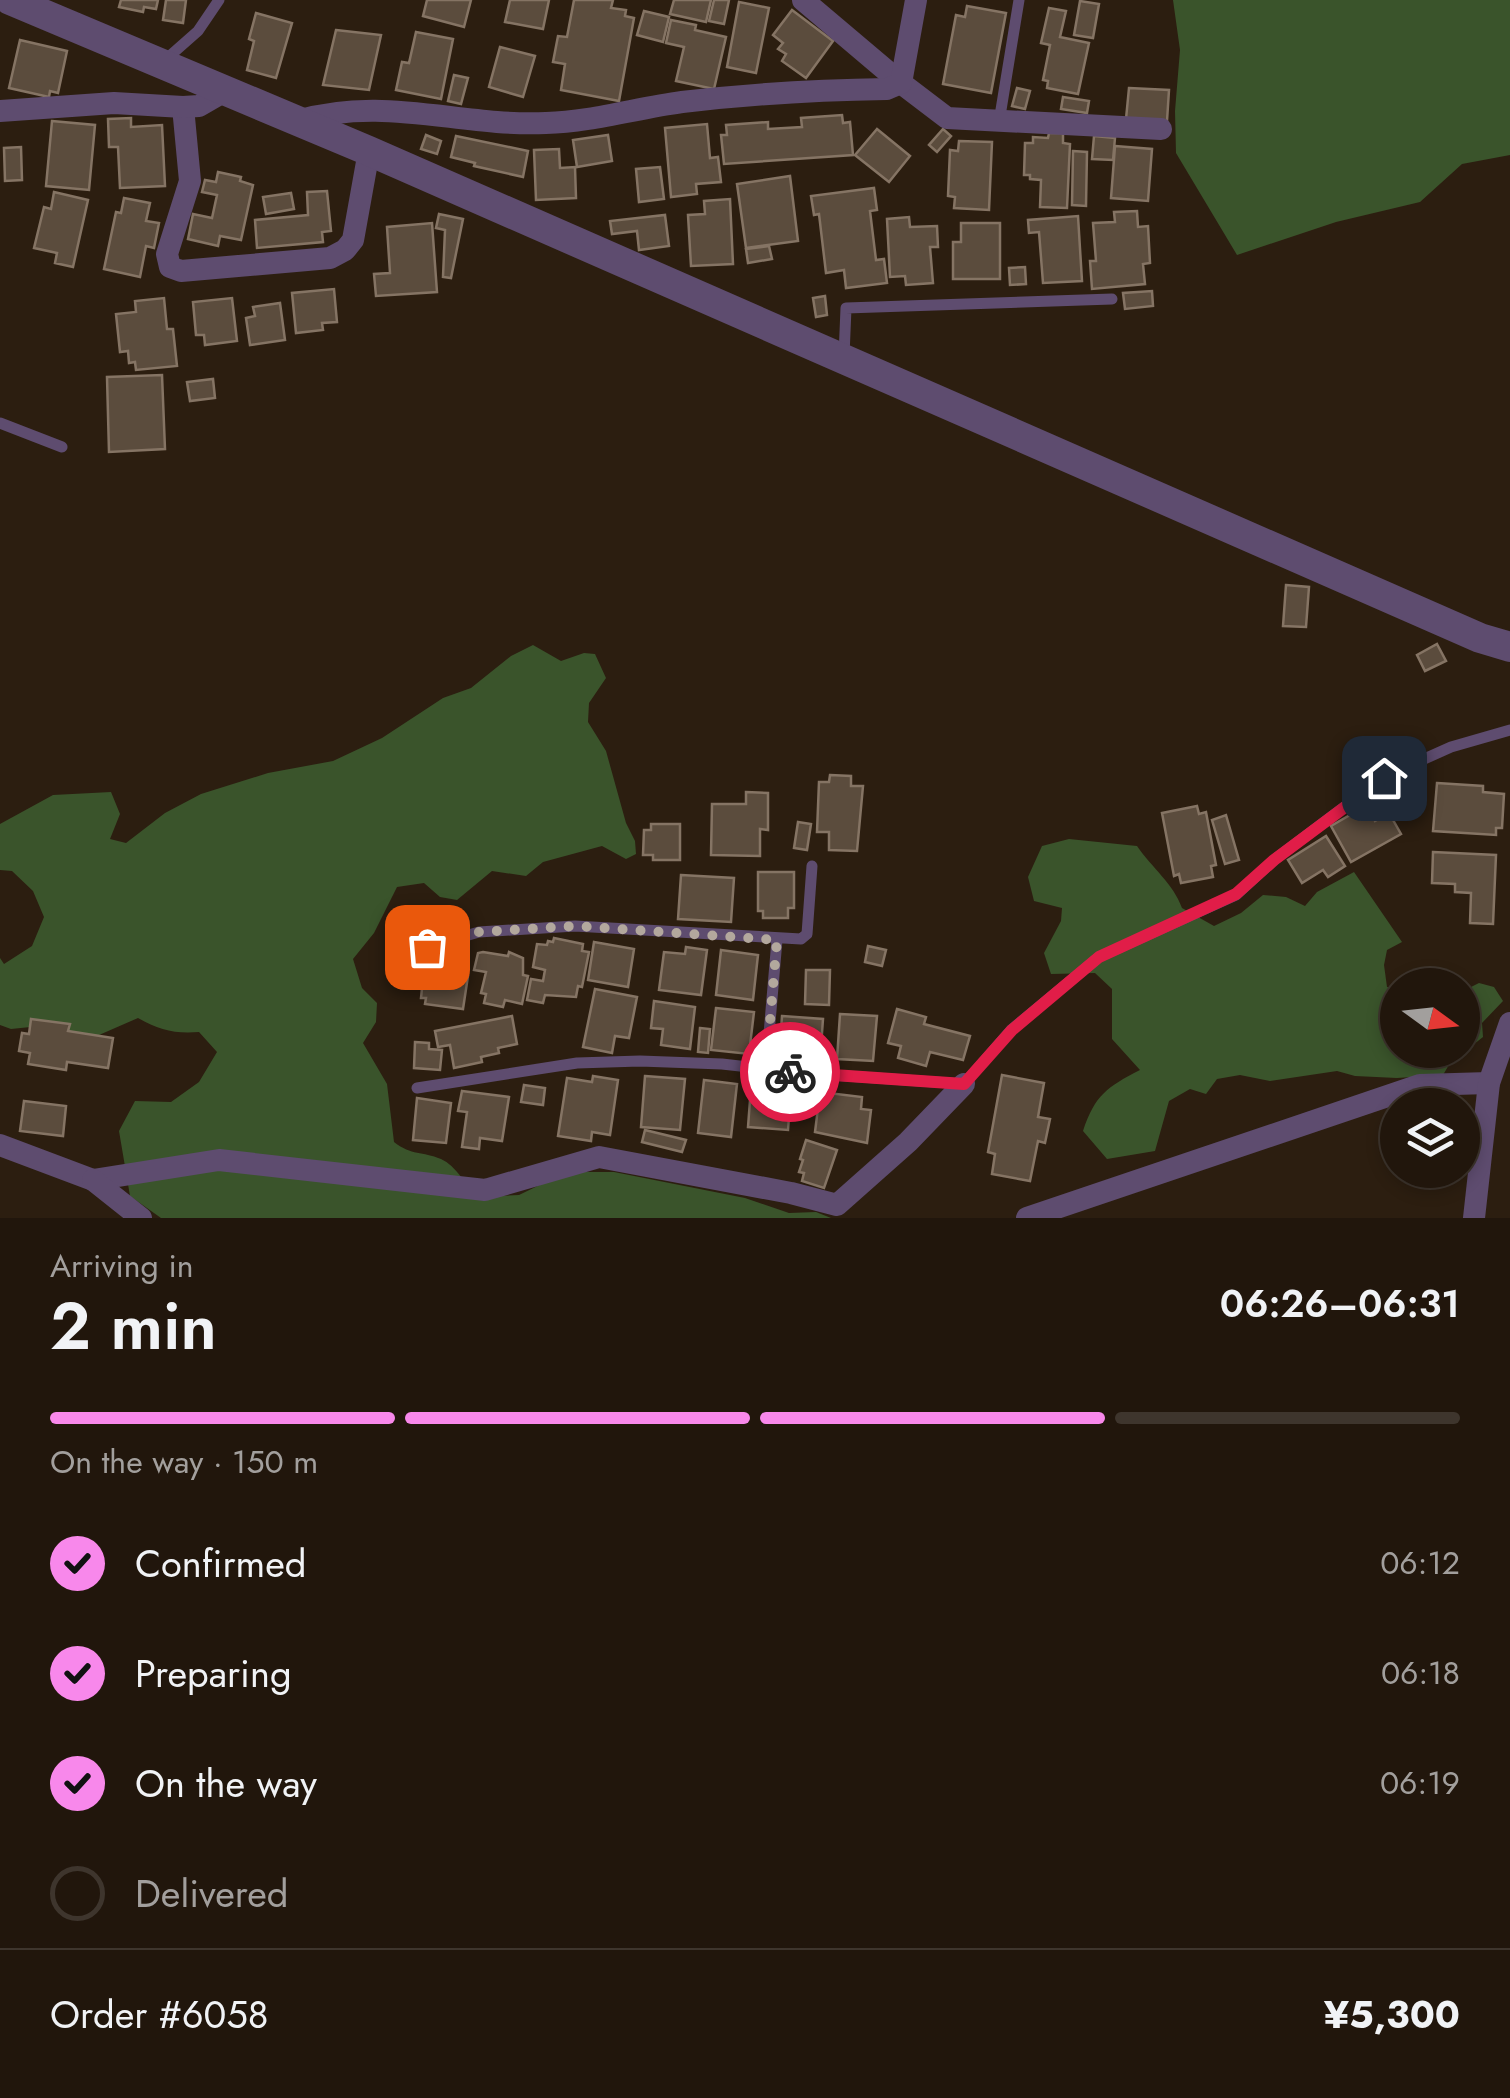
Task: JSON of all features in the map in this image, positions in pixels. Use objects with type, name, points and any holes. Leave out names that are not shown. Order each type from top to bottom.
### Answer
[{"type":"street","points":[[10,0],[1510,648]]},
{"type":"street","points":[[803,0],[947,118],[1161,128]]},
{"type":"street","points":[[901,84],[916,0]]},
{"type":"street","points":[[296,121],[330,111],[400,110],[546,124],[679,102],[790,91],[887,89],[901,84]]},
{"type":"street","points":[[0,111],[114,103],[184,108],[199,106],[226,91]]},
{"type":"street","points":[[184,108],[190,181],[168,254],[170,267],[181,271],[330,258],[345,250],[353,240],[369,152]]},
{"type":"street","points":[[1474,1218],[1489,1083],[1510,1023]]},
{"type":"street","points":[[1027,1218],[1420,1085],[1489,1083]]},
{"type":"street","points":[[93,1180],[219,1160],[485,1190],[599,1157],[838,1205],[908,1142],[964,1084]]},
{"type":"street","points":[[0,1145],[93,1180],[142,1218]]},
{"type":"lane","points":[[161,64],[198,31],[219,0]]},
{"type":"lane","points":[[998,122],[1019,0]]},
{"type":"lane","points":[[844,360],[846,308],[1112,300]]},
{"type":"lane","points":[[0,422],[62,447]]},
{"type":"lane","points":[[417,1088],[578,1063],[656,1061],[964,1084],[1012,1030],[1099,957],[1236,894],[1287,849],[1384,778],[1451,747],[1510,730]]},
{"type":"lane","points":[[427,947],[479,932],[575,926],[801,939],[808,934],[812,866]]},
{"type":"lane","points":[[766,1069],[777,940]]},
{"type":"green space","points":[[1173,0],[1510,0],[1510,155],[1462,164],[1420,202],[1336,222],[1237,255],[1176,153],[1180,50]]},
{"type":"green space","points":[[533,645],[561,661],[584,653],[595,654],[606,678],[589,703],[588,722],[606,751],[636,854],[626,859],[602,846],[543,862],[526,876],[492,871],[457,900],[440,897],[424,883],[397,887],[374,933],[353,959],[362,988],[377,1003],[376,1022],[363,1043],[387,1084],[394,1142],[446,1162],[475,1197],[519,1195],[550,1180],[582,1172],[614,1172],[745,1198],[789,1213],[816,1212],[831,1218],[161,1218],[130,1196],[119,1131],[135,1101],[171,1102],[199,1082],[217,1052],[199,1032],[167,1030],[138,1018],[99,1035],[75,1036],[50,1025],[11,1029],[0,1025],[0,958],[4,964],[32,946],[44,917],[33,891],[12,871],[0,870],[0,824],[53,795],[111,792],[120,814],[110,839],[126,843],[165,813],[201,794],[268,773],[333,761],[382,738],[443,698],[471,688],[511,656]]},
{"type":"green space","points":[[1069,839],[1137,846],[1168,883],[1182,908],[1214,926],[1241,913],[1263,895],[1286,897],[1305,906],[1317,892],[1354,872],[1402,942],[1387,950],[1384,968],[1380,968],[1380,1068],[1447,1068],[1443,1075],[1397,1078],[1337,1071],[1270,1081],[1240,1075],[1217,1079],[1206,1094],[1190,1089],[1169,1101],[1155,1151],[1107,1159],[1083,1131],[1104,1093],[1140,1070],[1112,1039],[1112,989],[1095,973],[1051,974],[1044,953],[1061,921],[1062,908],[1034,901],[1028,877],[1042,846]]},
{"type":"green space","points":[[1480,983],[1494,987],[1503,1001],[1482,1023],[1480,1039]]},
{"type":"building","points":[[121,0],[158,0],[156,9],[144,7],[143,12],[119,7]]},
{"type":"building","points":[[166,0],[186,0],[183,23],[163,20]]},
{"type":"building","points":[[427,0],[471,0],[464,27],[423,16]]},
{"type":"building","points":[[510,0],[549,0],[543,29],[505,22]]},
{"type":"building","points":[[574,0],[613,0],[611,8],[626,10],[625,16],[634,18],[619,101],[561,90],[565,64],[553,62],[558,36],[567,37]]},
{"type":"building","points":[[674,0],[711,0],[706,22],[670,14]]},
{"type":"building","points":[[714,0],[729,0],[724,24],[709,21]]},
{"type":"building","points":[[1080,1],[1099,4],[1093,38],[1074,35]]},
{"type":"building","points":[[739,2],[769,8],[756,73],[727,67]]},
{"type":"building","points":[[967,6],[1006,13],[991,93],[943,84],[956,15],[965,17]]},
{"type":"building","points":[[1049,8],[1066,11],[1060,37],[1089,43],[1078,94],[1047,88],[1048,81],[1043,80],[1050,45],[1041,43]]},
{"type":"building","points":[[792,10],[833,41],[806,78],[782,61],[786,54],[778,49],[783,43],[773,35]]},
{"type":"building","points":[[644,11],[669,17],[663,42],[637,35]]},
{"type":"building","points":[[256,13],[292,23],[276,78],[247,70]]},
{"type":"building","points":[[671,20],[726,37],[714,89],[676,81],[684,47],[666,43]]},
{"type":"building","points":[[336,30],[381,35],[369,90],[323,85]]},
{"type":"building","points":[[416,32],[453,39],[441,99],[396,90],[402,62],[409,63]]},
{"type":"building","points":[[20,40],[67,51],[58,93],[50,91],[49,97],[9,88]]},
{"type":"building","points":[[500,47],[535,56],[523,97],[489,87]]},
{"type":"building","points":[[454,75],[468,78],[461,104],[448,101]]},
{"type":"building","points":[[1017,88],[1030,91],[1025,109],[1012,106]]},
{"type":"building","points":[[1129,88],[1169,90],[1167,121],[1126,119]]},
{"type":"building","points":[[1063,97],[1089,101],[1087,113],[1061,109]]},
{"type":"building","points":[[842,115],[843,123],[850,122],[853,155],[724,164],[721,135],[727,135],[726,125],[768,122],[768,129],[802,127],[801,118]]},
{"type":"building","points":[[131,118],[131,127],[162,125],[165,186],[120,188],[118,147],[109,147],[108,119]]},
{"type":"building","points":[[52,121],[95,125],[89,190],[46,186]]},
{"type":"building","points":[[707,124],[710,158],[718,157],[721,182],[696,184],[697,194],[671,197],[665,128]]},
{"type":"building","points":[[877,129],[910,156],[889,182],[855,155]]},
{"type":"building","points":[[943,129],[951,136],[937,152],[929,145]]},
{"type":"building","points":[[1049,133],[1063,133],[1063,143],[1070,144],[1067,208],[1040,207],[1041,180],[1024,175],[1025,143],[1033,143],[1033,137],[1048,138]]},
{"type":"building","points":[[426,135],[441,141],[437,154],[421,149]]},
{"type":"building","points":[[608,135],[612,161],[577,167],[573,140]]},
{"type":"building","points":[[456,136],[528,151],[523,177],[451,157]]},
{"type":"building","points":[[1094,136],[1115,138],[1113,160],[1092,159]]},
{"type":"building","points":[[959,141],[992,142],[989,210],[954,208],[955,197],[948,196],[950,150],[958,151]]},
{"type":"building","points":[[1115,146],[1152,149],[1148,201],[1111,198]]},
{"type":"building","points":[[21,147],[22,180],[5,181],[4,148]]},
{"type":"building","points":[[559,149],[560,168],[575,167],[576,198],[536,200],[534,150]]},
{"type":"building","points":[[1073,151],[1087,152],[1086,206],[1072,205]]},
{"type":"building","points":[[660,167],[664,199],[639,202],[636,169]]},
{"type":"building","points":[[218,172],[241,177],[240,181],[253,185],[241,240],[220,236],[218,246],[188,239],[193,214],[212,218],[217,195],[202,192],[205,180],[216,182]]},
{"type":"building","points":[[790,176],[798,241],[746,248],[737,184]]},
{"type":"building","points":[[874,188],[877,210],[870,211],[876,260],[884,259],[887,283],[846,288],[844,270],[826,273],[819,214],[814,215],[811,196]]},
{"type":"building","points":[[327,191],[331,231],[322,232],[323,242],[257,248],[255,220],[308,215],[307,192]]},
{"type":"building","points":[[54,192],[88,200],[73,267],[55,263],[57,253],[34,248],[44,207],[51,209]]},
{"type":"building","points":[[291,193],[294,209],[266,214],[263,197]]},
{"type":"building","points":[[124,198],[150,203],[146,221],[159,223],[154,248],[146,246],[140,277],[104,269],[116,212],[121,213]]},
{"type":"building","points":[[730,199],[733,264],[691,266],[688,215],[705,214],[704,201]]},
{"type":"building","points":[[1137,211],[1138,227],[1148,226],[1150,263],[1143,264],[1145,284],[1092,289],[1090,261],[1096,261],[1093,223],[1115,222],[1114,212]]},
{"type":"building","points":[[439,214],[463,219],[451,278],[443,277],[445,230],[436,228]]},
{"type":"building","points":[[665,215],[669,246],[639,250],[637,231],[612,234],[610,221]]},
{"type":"building","points":[[1078,216],[1082,281],[1043,283],[1039,232],[1029,233],[1028,220]]},
{"type":"building","points":[[909,217],[910,227],[937,226],[938,247],[930,247],[933,283],[906,285],[905,276],[890,277],[887,219]]},
{"type":"building","points":[[432,223],[437,292],[376,296],[374,274],[390,273],[387,227]]},
{"type":"building","points":[[961,223],[1000,223],[1000,279],[953,279],[953,242],[961,242]]},
{"type":"building","points":[[769,246],[772,259],[748,263],[746,249]]},
{"type":"building","points":[[1025,267],[1026,284],[1010,285],[1009,268]]},
{"type":"building","points":[[334,289],[337,322],[322,323],[323,330],[296,333],[292,293]]},
{"type":"building","points":[[1152,291],[1153,306],[1125,309],[1123,293]]},
{"type":"building","points":[[825,296],[827,315],[816,317],[813,298]]},
{"type":"building","points":[[164,298],[167,329],[173,329],[177,366],[136,370],[135,362],[129,363],[128,351],[120,352],[116,314],[136,312],[135,301]]},
{"type":"building","points":[[232,298],[237,341],[205,345],[204,335],[196,335],[193,302]]},
{"type":"building","points":[[280,303],[285,340],[250,345],[246,318],[255,316],[253,307]]},
{"type":"building","points":[[162,375],[165,449],[109,452],[107,377]]},
{"type":"building","points":[[213,379],[215,398],[190,401],[187,382]]},
{"type":"building","points":[[1286,585],[1309,587],[1306,627],[1283,626]]},
{"type":"building","points":[[1437,644],[1446,661],[1425,671],[1417,655]]},
{"type":"building","points":[[830,775],[851,776],[851,786],[863,786],[857,851],[829,850],[829,832],[817,832],[819,782],[829,782]]},
{"type":"building","points":[[1437,783],[1483,786],[1483,792],[1504,794],[1502,828],[1496,828],[1496,835],[1433,831]]},
{"type":"building","points":[[746,792],[768,793],[768,830],[760,829],[760,856],[711,855],[712,804],[746,804]]},
{"type":"building","points":[[1197,806],[1199,814],[1206,812],[1216,865],[1211,866],[1213,877],[1181,883],[1179,874],[1174,876],[1162,813]]},
{"type":"building","points":[[1357,811],[1361,819],[1371,813],[1375,821],[1389,813],[1401,834],[1351,862],[1331,826]]},
{"type":"building","points":[[1226,815],[1239,860],[1225,864],[1212,820]]},
{"type":"building","points":[[798,822],[811,824],[807,850],[794,848]]},
{"type":"building","points":[[651,824],[680,824],[680,860],[653,860],[653,855],[643,855],[644,830],[651,830]]},
{"type":"building","points":[[1326,836],[1345,866],[1328,877],[1323,870],[1302,883],[1288,860]]},
{"type":"building","points":[[1433,852],[1496,855],[1493,924],[1470,923],[1471,893],[1455,892],[1455,884],[1432,883]]},
{"type":"building","points":[[758,872],[794,872],[794,908],[788,908],[788,918],[763,918],[763,911],[758,911]]},
{"type":"building","points":[[681,875],[734,878],[731,922],[678,919]]},
{"type":"building","points":[[554,938],[583,944],[582,951],[589,952],[582,987],[578,986],[576,997],[545,995],[543,1003],[527,1000],[531,979],[543,981],[545,970],[533,967],[537,944],[547,945]]},
{"type":"building","points":[[594,942],[634,949],[628,987],[588,980]]},
{"type":"building","points":[[868,946],[886,950],[882,966],[865,962]]},
{"type":"building","points":[[686,947],[707,950],[701,995],[659,990],[664,952],[685,954]]},
{"type":"building","points":[[721,950],[758,955],[753,1000],[716,995]]},
{"type":"building","points":[[509,952],[523,958],[523,975],[528,976],[522,1004],[505,1000],[503,1007],[484,1003],[486,994],[481,993],[486,972],[474,970],[478,953],[508,956]]},
{"type":"building","points":[[429,967],[463,971],[468,976],[463,1009],[425,1004],[426,998],[421,998],[423,979],[428,980]]},
{"type":"building","points":[[806,970],[830,970],[829,1005],[805,1004]]},
{"type":"building","points":[[595,989],[637,997],[629,1038],[615,1036],[612,1053],[583,1047]]},
{"type":"building","points":[[654,1001],[695,1007],[690,1049],[661,1045],[663,1029],[651,1028]]},
{"type":"building","points":[[716,1008],[754,1012],[749,1054],[711,1050]]},
{"type":"building","points":[[897,1009],[926,1017],[924,1024],[970,1036],[963,1060],[930,1052],[926,1066],[898,1058],[901,1046],[888,1043]]},
{"type":"building","points":[[840,1014],[877,1016],[873,1061],[837,1059]]},
{"type":"building","points":[[512,1016],[517,1044],[498,1048],[499,1053],[481,1057],[482,1062],[454,1068],[450,1045],[438,1047],[435,1031]]},
{"type":"building","points":[[782,1016],[823,1019],[820,1061],[779,1059]]},
{"type":"building","points":[[31,1019],[70,1024],[68,1031],[113,1038],[108,1068],[67,1062],[66,1070],[28,1064],[30,1053],[19,1051],[22,1033],[29,1034]]},
{"type":"building","points":[[700,1028],[710,1029],[708,1053],[698,1052]]},
{"type":"building","points":[[415,1042],[429,1043],[429,1049],[442,1050],[440,1070],[414,1068]]},
{"type":"building","points":[[1002,1075],[1044,1083],[1038,1117],[1050,1119],[1045,1143],[1038,1141],[1030,1181],[992,1174],[995,1154],[988,1152]]},
{"type":"building","points":[[593,1076],[618,1080],[610,1135],[592,1132],[591,1141],[558,1136],[567,1078],[592,1082]]},
{"type":"building","points":[[645,1076],[685,1079],[680,1130],[641,1127]]},
{"type":"building","points":[[704,1080],[737,1084],[731,1137],[698,1133]]},
{"type":"building","points":[[524,1085],[545,1088],[543,1105],[521,1102]]},
{"type":"building","points":[[751,1087],[791,1090],[788,1130],[748,1127]]},
{"type":"building","points":[[462,1091],[509,1097],[502,1141],[480,1138],[479,1149],[462,1147],[467,1112],[458,1111]]},
{"type":"building","points":[[820,1092],[862,1097],[861,1109],[871,1110],[867,1143],[815,1132]]},
{"type":"building","points":[[417,1098],[451,1103],[446,1143],[413,1140]]},
{"type":"building","points":[[24,1101],[66,1106],[63,1136],[20,1131]]},
{"type":"building","points":[[645,1130],[686,1140],[682,1152],[642,1142]]},
{"type":"building","points":[[806,1140],[837,1150],[824,1188],[802,1181],[800,1159]]},
{"type":"way so far","points":[[427,947],[479,932],[575,926],[777,940],[766,1069],[790,1072]]},
{"type":"route","points":[[790,1072],[964,1084],[1012,1030],[1099,957],[1236,894],[1328,817],[1384,778]]}]
